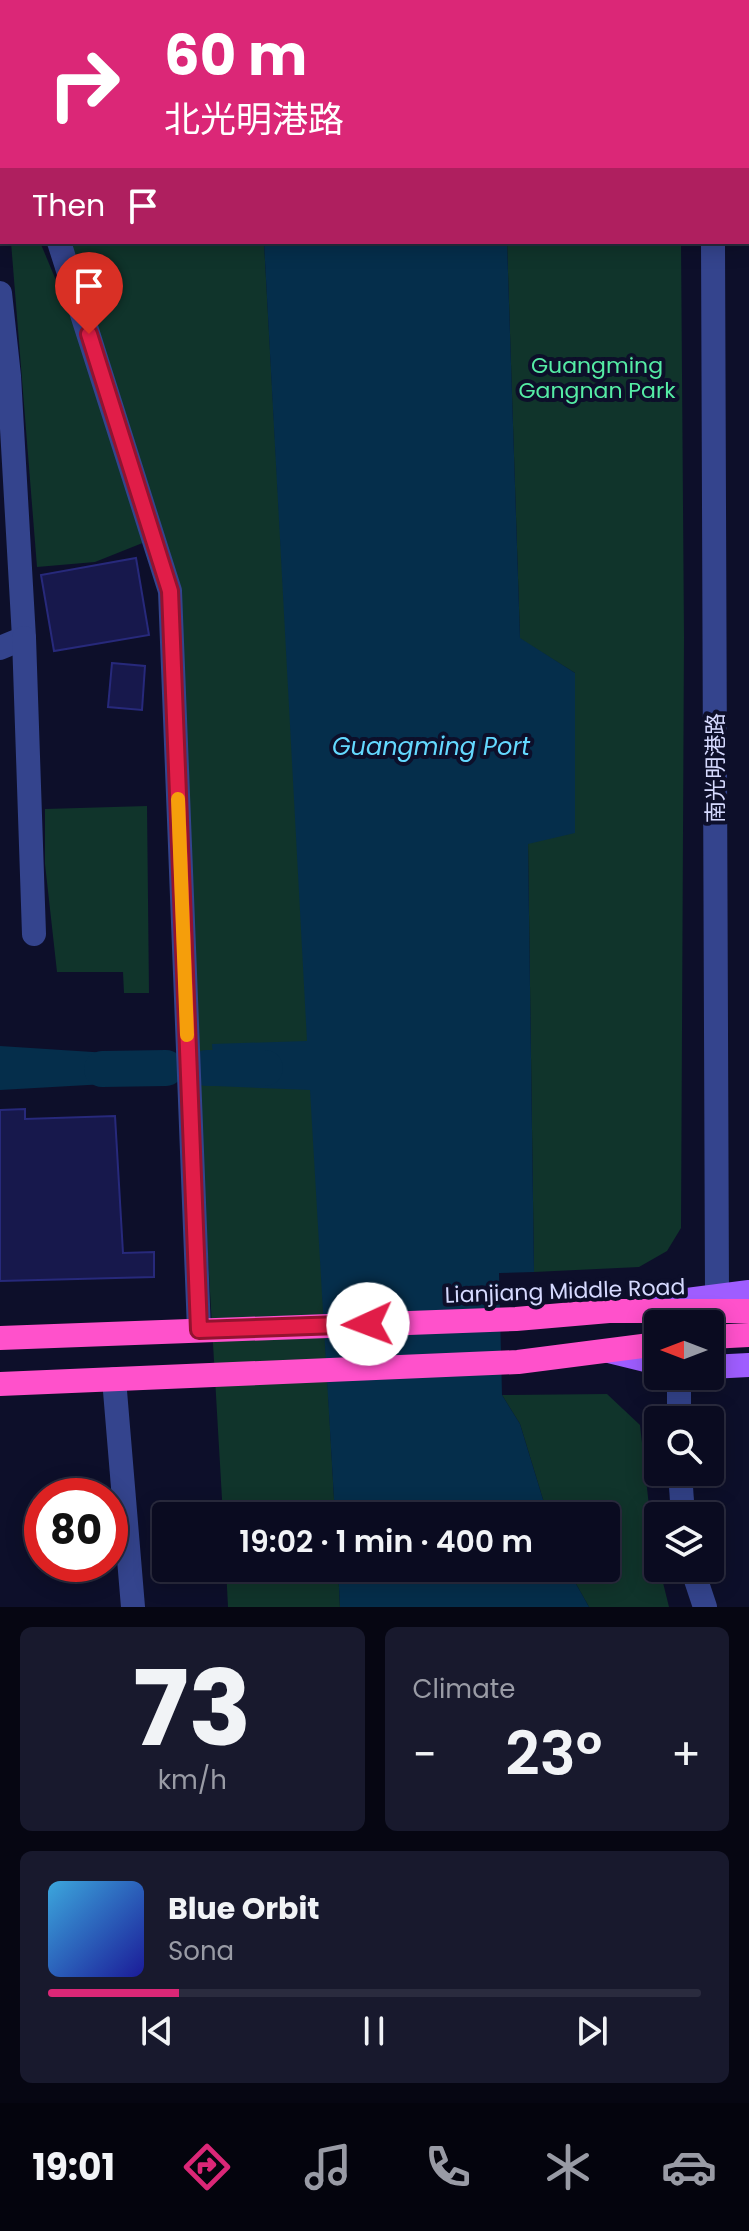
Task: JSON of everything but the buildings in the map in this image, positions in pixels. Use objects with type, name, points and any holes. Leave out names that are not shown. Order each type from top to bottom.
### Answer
[{"type":"highway","name":"Lianjiang Middle Road","points":[[0,1338],[516,1319],[609,1311],[644,1314]]},
{"type":"highway","name":"Lianjiang Middle Road","points":[[724,1318],[749,1311]]},
{"type":"highway","name":"Lianjiang Middle Road","points":[[724,1324],[749,1335]]},
{"type":"highway","points":[[0,1384],[518,1362],[644,1346]]},
{"type":"main road","points":[[724,1313],[749,1292]]},
{"type":"main road","points":[[609,1351],[644,1360]]},
{"type":"main road","points":[[724,1366],[749,1365]]},
{"type":"street","points":[[60,244],[170,591],[199,1330]]},
{"type":"street","name":"南光明港路","points":[[713,244],[715,1310]]},
{"type":"street","points":[[0,293],[9,376],[24,638],[34,934]]},
{"type":"street","points":[[0,648],[24,638]]},
{"type":"street","points":[[114,1379],[133,1607]]},
{"type":"street","points":[[697,1582],[705,1607]]},
{"type":"green space","points":[[11,244],[41,244],[73,321],[145,542],[95,562],[37,567]]},
{"type":"green space","points":[[70,244],[264,244],[334,1502],[222,1502],[199,1102],[178,582]]},
{"type":"green space","name":"Guangming Gangnan Park","points":[[507,244],[681,244],[684,637],[681,1228],[667,1251],[639,1267],[534,1272],[528,843],[575,832],[575,673],[520,639]]},
{"type":"green space","points":[[147,806],[149,993],[124,993],[123,972],[57,972],[45,864],[45,809]]},
{"type":"green space","points":[[607,1394],[640,1425],[644,1486],[647,1486],[649,1502],[644,1502],[644,1582],[663,1582],[669,1607],[589,1607],[575,1582],[620,1582],[620,1502],[544,1502],[520,1424],[502,1395]]},
{"type":"green space","points":[[227,1582],[339,1582],[340,1607],[228,1607]]},
{"type":"water","name":"Guangming Port","points":[[264,244],[507,244],[520,638],[575,673],[575,833],[528,844],[534,1272],[499,1273],[502,1395],[520,1424],[544,1502],[334,1502],[310,1090],[215,1086],[212,1044],[307,1041]]},
{"type":"water","points":[[0,1046],[139,1055],[152,1069],[141,1082],[0,1090]]},
{"type":"water","points":[[339,1582],[575,1582],[589,1607],[340,1607]]},
{"type":"waterway","points":[[102,1069],[166,1068]]},
{"type":"waterway","points":[[207,1068],[265,1068]]},
{"type":"slow traffic","points":[[178,799],[187,1035]]},
{"type":"route","points":[[89,334],[170,591],[199,1330],[368,1324]]}]
